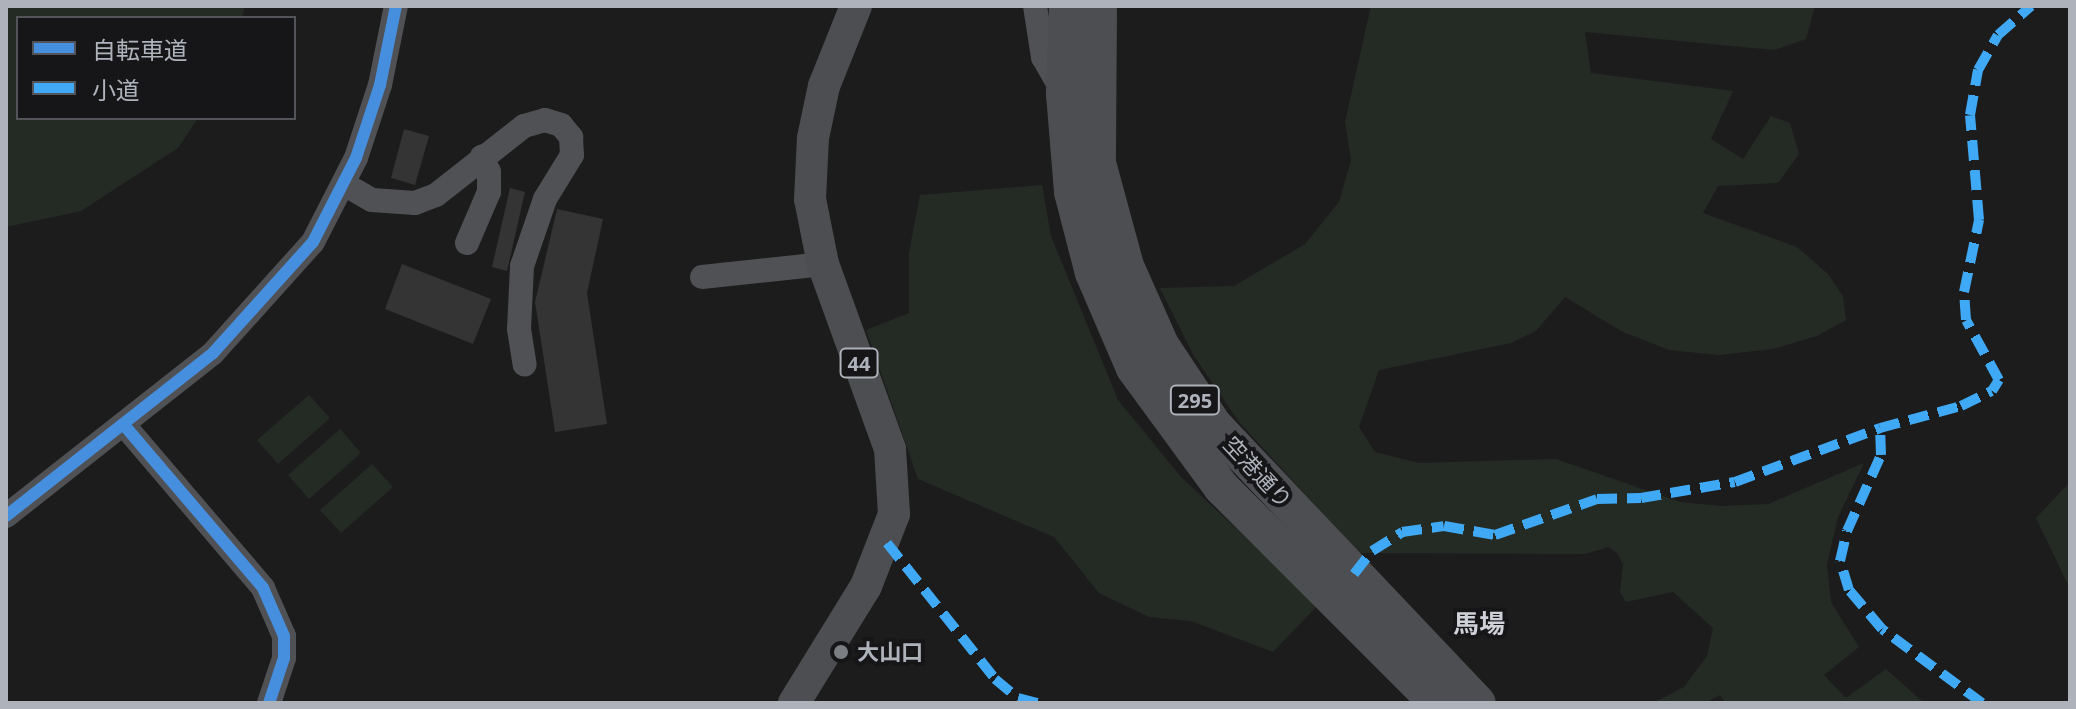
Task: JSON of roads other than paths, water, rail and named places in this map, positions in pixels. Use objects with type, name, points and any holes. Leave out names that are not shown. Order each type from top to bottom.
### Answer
[{"type":"highway","name":"空港通り","points":[[1067,6],[1064,94],[1066,154],[1079,229],[1134,368],[1221,487],[1437,703]]},
{"type":"highway","name":"空港通り","points":[[1099,6],[1098,163],[1126,266],[1161,345],[1223,435],[1478,703]]},
{"type":"main road","name":"44","points":[[794,703],[866,586],[894,514],[890,449],[823,264],[810,199],[813,138],[824,86],[856,6]]},
{"type":"street","points":[[6,516],[124,425],[246,319],[313,242],[344,184],[380,85],[396,6]]},
{"type":"street","points":[[1035,6],[1043,57],[1064,94]]},
{"type":"street","points":[[344,184],[372,200],[415,203],[436,195],[524,126],[545,120],[561,125],[571,137],[572,155],[545,199],[522,266],[519,329],[525,365]]},
{"type":"street","points":[[467,243],[489,192],[489,172],[482,157]]},
{"type":"street","points":[[702,277],[823,264]]},
{"type":"street","points":[[124,425],[263,588],[284,636],[284,658],[269,703]]},
{"type":"place","name":"大山口","points":[[841,652]]},
{"type":"district","name":"馬場","points":[[1479,624]]}]
